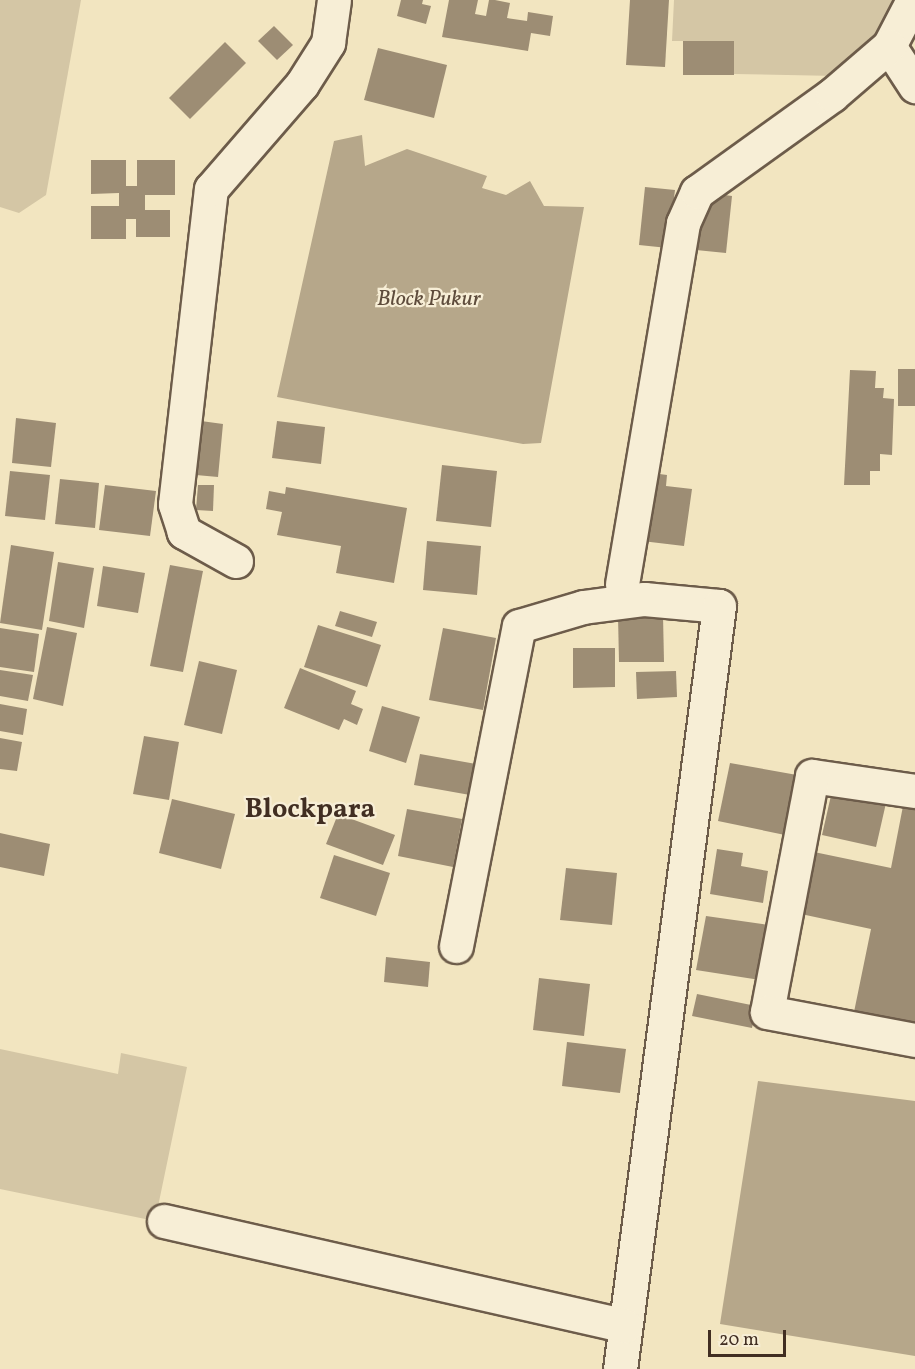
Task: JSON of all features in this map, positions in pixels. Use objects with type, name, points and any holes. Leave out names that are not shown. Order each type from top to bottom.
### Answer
[{"type":"street","points":[[236,561],[184,532],[175,504],[211,189],[302,84],[328,44],[334,0]]},
{"type":"street","points":[[622,584],[683,224],[697,192],[831,95],[889,46],[913,0]]},
{"type":"street","points":[[889,46],[915,86]]},
{"type":"street","points":[[456,946],[519,626],[583,607],[644,599],[719,606],[620,1369]]},
{"type":"street","points":[[915,791],[812,776],[767,1012],[915,1040]]},
{"type":"street","points":[[164,1221],[625,1326]]},
{"type":"shaded area","points":[[0,0],[81,0],[46,195],[19,213],[0,207]]},
{"type":"shaded area","points":[[674,0],[895,0],[886,34],[837,76],[734,74],[734,41],[672,41]]},
{"type":"shaded area","points":[[0,1049],[118,1074],[121,1053],[187,1067],[155,1221],[0,1189]]},
{"type":"water","name":"Block Pukur","points":[[362,135],[365,166],[407,149],[487,176],[482,188],[506,195],[530,181],[544,206],[584,207],[541,443],[523,444],[277,397],[334,141]]},
{"type":"water","points":[[758,1081],[915,1101],[915,1356],[720,1324]]},
{"type":"building","points":[[401,0],[423,0],[422,4],[431,6],[426,24],[397,16]]},
{"type":"building","points":[[449,0],[478,0],[475,14],[486,16],[489,0],[495,0],[510,3],[507,18],[527,21],[528,12],[553,16],[550,36],[531,33],[528,51],[442,37]]},
{"type":"building","points":[[630,0],[669,0],[665,67],[626,65]]},
{"type":"building","points":[[274,26],[293,45],[277,60],[258,41]]},
{"type":"building","points":[[683,41],[734,41],[734,75],[683,75]]},
{"type":"building","points":[[225,42],[246,63],[190,119],[169,98]]},
{"type":"building","points":[[378,48],[447,65],[434,118],[364,100]]},
{"type":"building","points":[[91,160],[126,160],[126,186],[137,186],[137,160],[175,160],[175,195],[145,195],[145,210],[170,210],[170,237],[136,237],[136,219],[126,219],[126,239],[91,239],[91,206],[119,206],[119,193],[91,194]]},
{"type":"building","points":[[645,187],[675,190],[668,248],[639,245]]},
{"type":"building","points":[[703,192],[732,196],[726,253],[696,250]]},
{"type":"building","points":[[898,369],[915,369],[915,406],[898,406]]},
{"type":"building","points":[[850,370],[876,371],[875,388],[884,388],[883,398],[894,399],[892,455],[880,454],[880,471],[870,471],[870,485],[844,485]]},
{"type":"building","points":[[16,418],[56,423],[51,467],[12,463]]},
{"type":"building","points":[[201,421],[223,424],[218,477],[196,475]]},
{"type":"building","points":[[277,421],[325,427],[321,464],[272,458]]},
{"type":"building","points":[[442,465],[497,471],[491,527],[436,521]]},
{"type":"building","points":[[10,471],[50,475],[45,520],[5,516]]},
{"type":"building","points":[[652,473],[667,475],[666,486],[692,489],[684,546],[642,541]]},
{"type":"building","points":[[60,479],[99,483],[95,528],[55,524]]},
{"type":"building","points":[[105,485],[156,491],[150,536],[99,530]]},
{"type":"building","points":[[198,485],[214,485],[213,511],[196,510]]},
{"type":"building","points":[[286,487],[407,508],[394,583],[336,573],[341,546],[277,535],[282,512],[266,509],[269,491],[285,494]]},
{"type":"building","points":[[427,541],[481,546],[477,595],[423,590]]},
{"type":"building","points":[[11,545],[54,552],[42,630],[0,623]]},
{"type":"building","points":[[58,562],[94,568],[84,628],[49,621]]},
{"type":"building","points":[[170,565],[203,571],[183,672],[150,666]]},
{"type":"building","points":[[103,566],[145,573],[138,613],[97,606]]},
{"type":"building","points":[[340,611],[377,622],[372,637],[335,626]]},
{"type":"building","points":[[663,615],[664,662],[619,662],[618,616]]},
{"type":"building","points":[[318,625],[381,645],[367,687],[304,667]]},
{"type":"building","points":[[47,627],[77,633],[63,706],[33,699]]},
{"type":"building","points":[[0,628],[39,634],[34,672],[0,667]]},
{"type":"building","points":[[443,628],[496,638],[483,710],[429,700]]},
{"type":"building","points":[[573,648],[615,648],[615,687],[573,688]]},
{"type":"building","points":[[199,661],[237,670],[222,734],[184,725]]},
{"type":"building","points":[[300,668],[356,691],[351,704],[363,709],[357,725],[344,719],[339,730],[284,708]]},
{"type":"building","points":[[0,670],[33,675],[28,701],[0,696]]},
{"type":"building","points":[[676,671],[677,697],[637,699],[636,672]]},
{"type":"building","points":[[0,704],[27,709],[23,735],[0,731]]},
{"type":"building","points":[[382,706],[420,717],[406,763],[369,751]]},
{"type":"building","points":[[144,736],[179,742],[169,800],[133,794]]},
{"type":"building","points":[[0,738],[22,742],[17,771],[0,769]]},
{"type":"building","points":[[420,754],[476,764],[470,795],[414,785]]},
{"type":"building","points":[[730,763],[797,775],[785,835],[718,821]]},
{"type":"building","points":[[832,791],[886,803],[876,847],[822,835]]},
{"type":"building","points":[[172,799],[235,814],[221,869],[159,853]]},
{"type":"building","points":[[903,806],[915,809],[915,1024],[854,1012],[871,929],[801,914],[814,852],[891,868]]},
{"type":"building","points":[[407,809],[462,819],[453,867],[398,856]]},
{"type":"building","points":[[338,814],[395,835],[383,865],[326,844]]},
{"type":"building","points":[[0,833],[50,844],[44,876],[0,867]]},
{"type":"building","points":[[717,849],[743,853],[741,866],[768,871],[763,903],[710,894]]},
{"type":"building","points":[[334,855],[390,873],[376,916],[320,898]]},
{"type":"building","points":[[566,868],[617,873],[612,925],[560,920]]},
{"type":"building","points":[[706,916],[769,925],[760,980],[696,970]]},
{"type":"building","points":[[386,957],[430,962],[428,987],[384,982]]},
{"type":"building","points":[[539,978],[590,984],[584,1036],[533,1030]]},
{"type":"building","points":[[697,994],[756,1006],[752,1028],[692,1016]]},
{"type":"building","points":[[567,1042],[626,1049],[620,1093],[562,1086]]},
{"type":"district","name":"Blockpara","points":[[310,811]]}]
